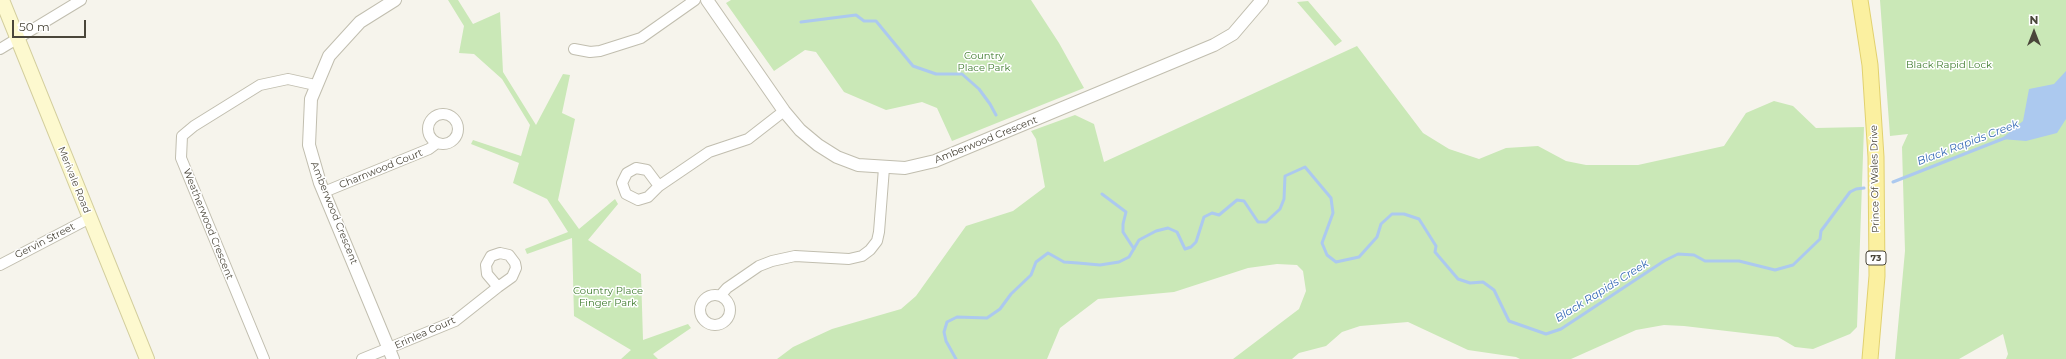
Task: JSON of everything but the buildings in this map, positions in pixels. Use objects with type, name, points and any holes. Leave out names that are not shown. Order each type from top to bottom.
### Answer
[{"type":"main road","name":"Merivale Road","points":[[2,0],[147,359]]},
{"type":"main road","name":"Prince Of Wales Drive","points":[[1860,0],[1870,65],[1876,157],[1876,276],[1870,359]]},
{"type":"street","points":[[0,49],[81,0]]},
{"type":"street","name":"Amberwood Crescent","points":[[391,354],[324,192],[308,145],[310,99],[329,56],[360,22],[395,0]]},
{"type":"street","points":[[574,48],[590,52],[600,52],[641,38],[695,0]]},
{"type":"street","name":"Amberwood Crescent","points":[[707,0],[784,111],[800,130],[818,145],[837,157],[858,165],[884,168],[905,168],[935,161],[1214,45],[1233,34],[1262,0]]},
{"type":"street","name":"Weatherwood Crescent","points":[[264,359],[181,158],[182,136],[194,126],[260,85],[288,79],[315,86]]},
{"type":"street","points":[[659,186],[709,152],[748,139],[784,111]]},
{"type":"street","name":"Charnwood Court","points":[[324,192],[429,149],[437,143]]},
{"type":"street","points":[[720,296],[727,288],[759,266],[772,261],[795,256],[849,259],[862,256],[870,250],[877,241],[879,232],[884,168]]},
{"type":"street","name":"Gervin Street","points":[[0,264],[90,218]]},
{"type":"street","name":"Erinlea Court","points":[[391,354],[455,321],[498,287]]},
{"type":"street","points":[[362,359],[391,354]]},
{"type":"green space","name":"Country Place Finger Park","points":[[448,0],[458,0],[473,24],[500,12],[503,72],[536,125],[563,74],[570,75],[562,113],[575,119],[558,200],[579,229],[615,199],[618,204],[588,240],[641,274],[643,340],[688,324],[691,328],[653,354],[658,359],[621,359],[631,350],[574,316],[572,238],[527,254],[525,249],[568,232],[547,199],[513,183],[519,163],[471,144],[473,140],[521,156],[530,125],[502,79],[474,54],[459,53],[464,26]]},
{"type":"green space","name":"Country Place Park","points":[[731,0],[1031,0],[1059,43],[1084,88],[952,141],[937,108],[922,102],[886,110],[844,92],[816,52],[805,50],[774,71],[726,3]]},
{"type":"green space","name":"Black Rapid Lock","points":[[1880,0],[2066,0],[2066,359],[2006,359],[2008,354],[2003,334],[1959,359],[1895,359],[1905,251],[1902,147],[1908,134],[1890,136]]},
{"type":"green space","points":[[1308,1],[1342,41],[1335,46],[1297,2]]},
{"type":"green space","points":[[1357,46],[1423,133],[1449,149],[1479,159],[1506,148],[1538,146],[1566,161],[1586,165],[1638,165],[1724,146],[1746,113],[1774,101],[1793,106],[1816,128],[1864,127],[1857,327],[1850,334],[1813,349],[1795,347],[1778,337],[1664,325],[1636,330],[1571,359],[1520,359],[1516,357],[1468,350],[1408,322],[1360,326],[1342,332],[1326,346],[1299,353],[1292,359],[1233,359],[1299,309],[1306,291],[1303,271],[1297,265],[1277,264],[1248,268],[1174,292],[1098,299],[1060,328],[1047,359],[777,359],[793,347],[832,329],[901,309],[916,296],[966,226],[1013,211],[1045,187],[1036,139],[1031,131],[1075,115],[1094,124],[1104,162]]},
{"type":"water","points":[[2066,71],[2066,119],[2057,133],[2026,141],[2001,139],[2023,121],[2029,89],[2054,84]]},
{"type":"waterway","points":[[801,22],[856,15],[864,21],[876,21],[913,66],[936,74],[962,74],[979,89],[996,115]]},
{"type":"waterway","name":"Black Rapids Creek","points":[[1893,182],[2005,138]]},
{"type":"waterway","name":"Black Rapids Creek","points":[[956,359],[946,341],[944,332],[947,322],[957,317],[987,318],[1000,309],[1011,294],[1031,275],[1036,262],[1048,253],[1064,262],[1100,265],[1119,262],[1129,257],[1139,240],[1156,231],[1168,228],[1177,232],[1185,249],[1191,247],[1196,242],[1204,217],[1212,213],[1219,215],[1237,200],[1244,201],[1258,222],[1266,222],[1280,209],[1284,199],[1285,176],[1305,167],[1331,198],[1333,213],[1322,243],[1327,255],[1336,262],[1359,257],[1377,237],[1381,224],[1392,214],[1404,214],[1419,219],[1436,246],[1435,252],[1458,279],[1470,283],[1483,282],[1494,290],[1509,321],[1546,334],[1561,329],[1664,261],[1678,254],[1694,255],[1705,261],[1739,261],[1775,270],[1793,265],[1820,239],[1821,231],[1850,192],[1856,189],[1864,188]]},
{"type":"waterway","points":[[1102,194],[1126,212],[1123,232],[1134,249]]}]
